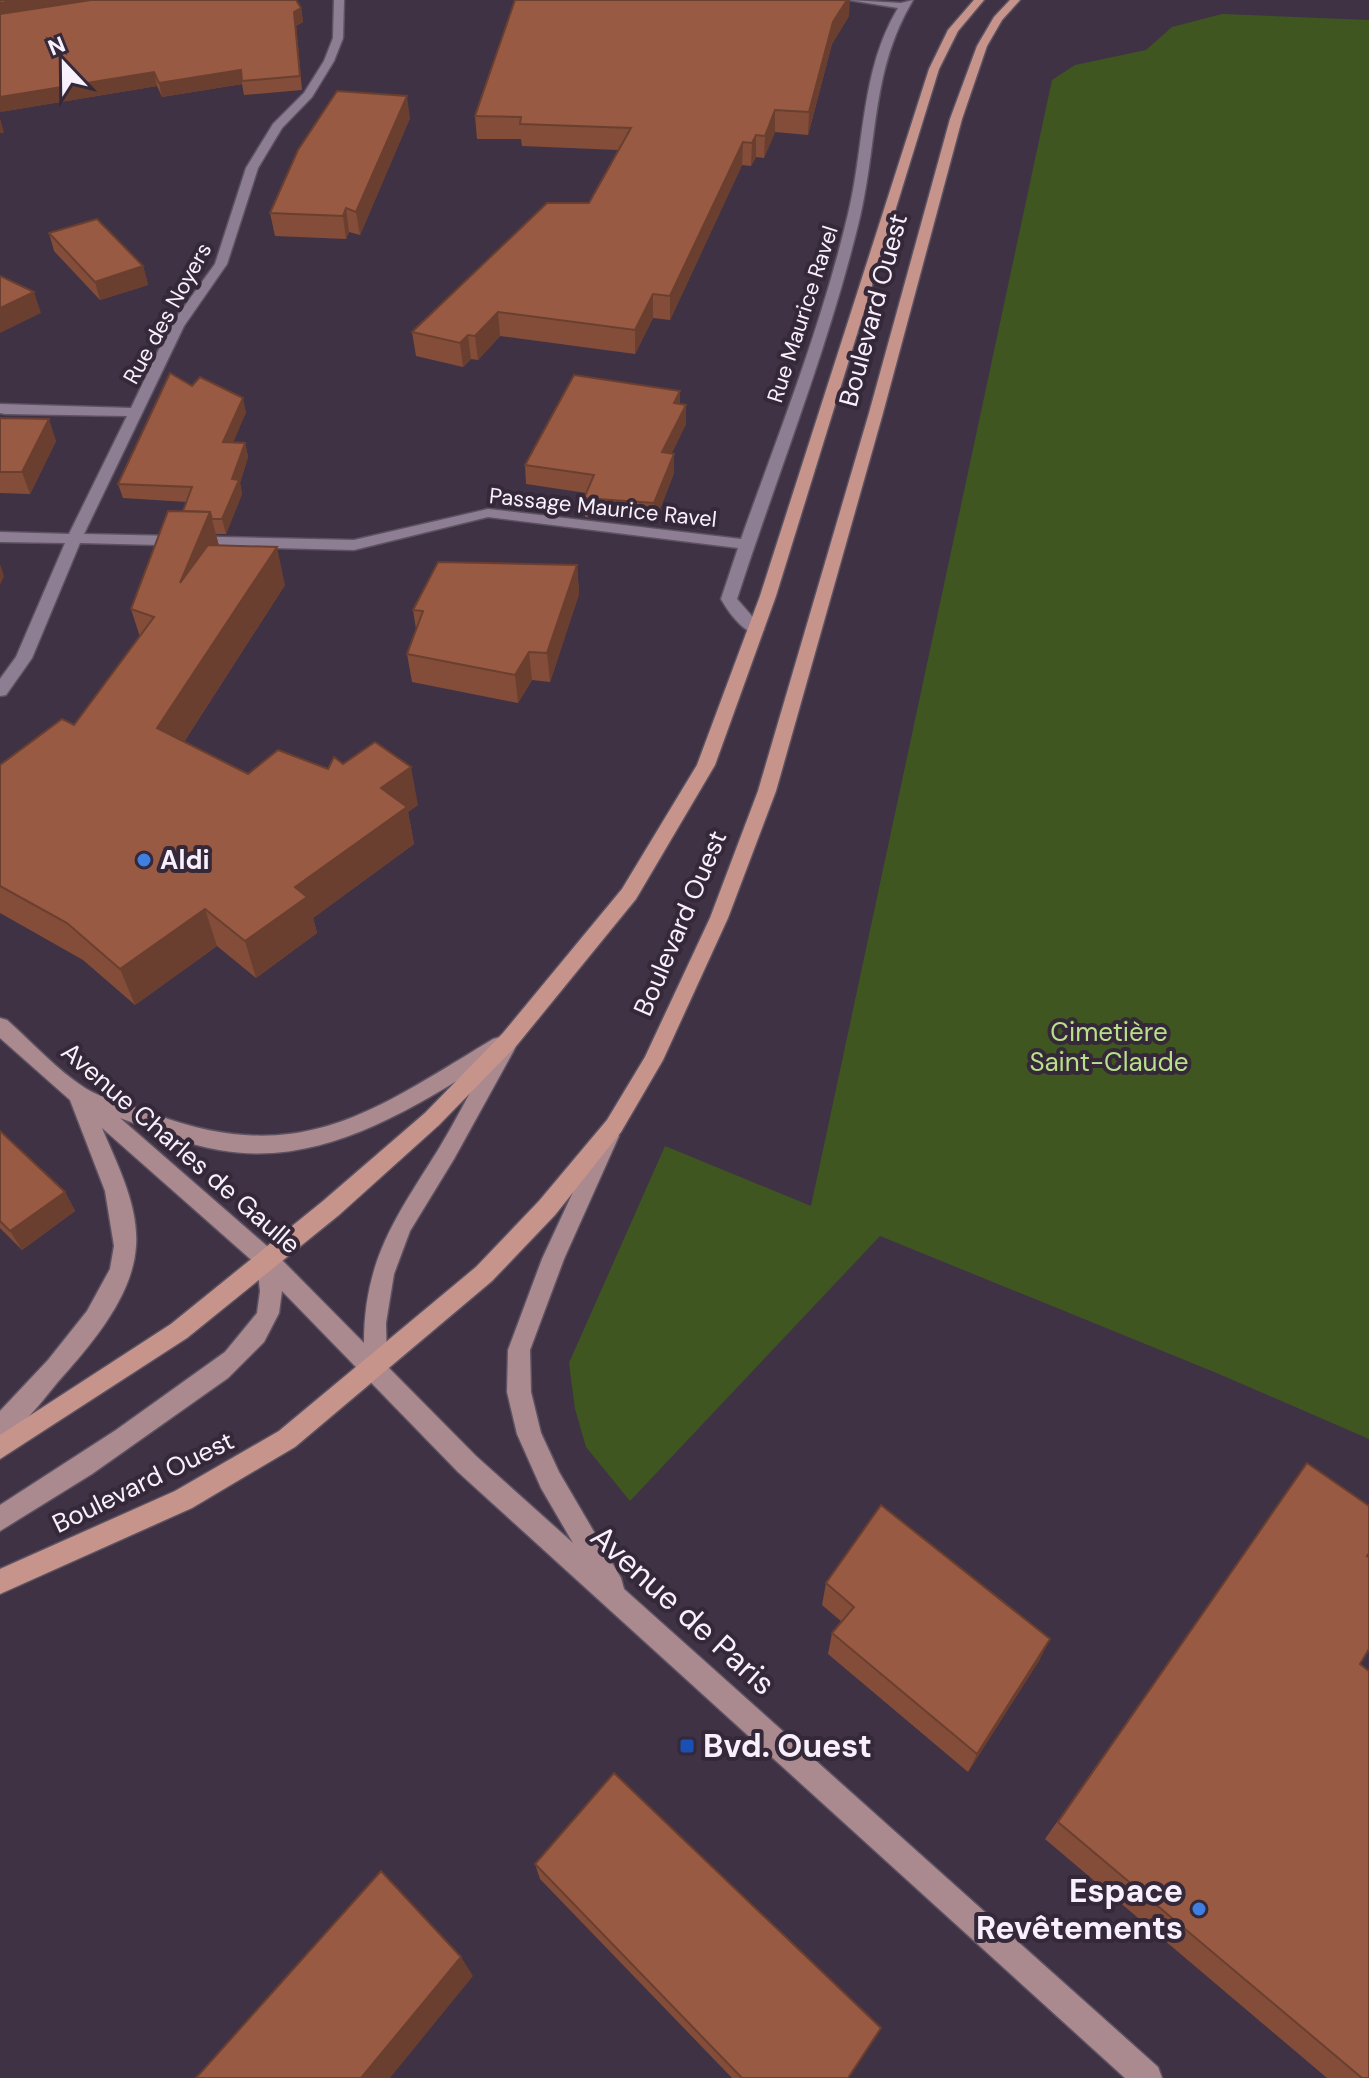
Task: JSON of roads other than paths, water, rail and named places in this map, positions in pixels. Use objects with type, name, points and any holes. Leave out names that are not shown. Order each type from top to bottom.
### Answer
[{"type":"main road","name":"Boulevard Ouest","points":[[0,1448],[179,1331],[432,1119],[510,1039],[629,894],[706,765],[756,630],[934,69],[953,30],[979,0]]},
{"type":"main road","name":"Boulevard Ouest","points":[[0,1582],[189,1498],[252,1463],[287,1439],[484,1274],[547,1208],[614,1126],[653,1060],[719,918],[767,791],[876,413],[956,119],[982,46],[1011,4]]},
{"type":"main road","name":"Avenue Charles de Gaulle","points":[[0,1026],[267,1260],[323,1315]]},
{"type":"main road","points":[[79,1095],[218,1142],[258,1146],[296,1145],[381,1115],[510,1039]]},
{"type":"main road","points":[[375,1368],[375,1323],[383,1274],[400,1227],[447,1153],[510,1039]]},
{"type":"main road","points":[[0,1427],[69,1353],[97,1315],[119,1272],[125,1248],[121,1211],[79,1095]]},
{"type":"main road","points":[[614,1126],[534,1305],[519,1350],[519,1392],[529,1434],[550,1480],[622,1605]]},
{"type":"main road","points":[[0,1519],[70,1477],[221,1370],[251,1340],[266,1319],[273,1290],[267,1260]]},
{"type":"main road","name":"Avenue de Paris","points":[[323,1315],[467,1464],[1147,2078]]},
{"type":"street","name":"Rue des Noyers","points":[[0,691],[24,658],[75,538],[177,326],[221,264],[252,168],[277,126],[308,95],[329,61],[338,38],[339,0]]},
{"type":"street","points":[[854,0],[906,3]]},
{"type":"street","name":"Rue Maurice Ravel","points":[[756,630],[735,610],[729,599],[823,325],[855,213],[882,47],[906,3]]},
{"type":"street","points":[[0,408],[135,412]]},
{"type":"street","name":"Passage Maurice Ravel","points":[[0,537],[354,545],[488,513],[746,544]]},
{"type":"place","name":"Aldi","points":[[144,860]]},
{"type":"place","name":"Bvd. Ouest","points":[[687,1746]]},
{"type":"place","name":"Espace Revêtements","points":[[1199,1909]]},
{"type":"park label","name":"Cimetière Saint-Claude","points":[[1109,1047]]}]
